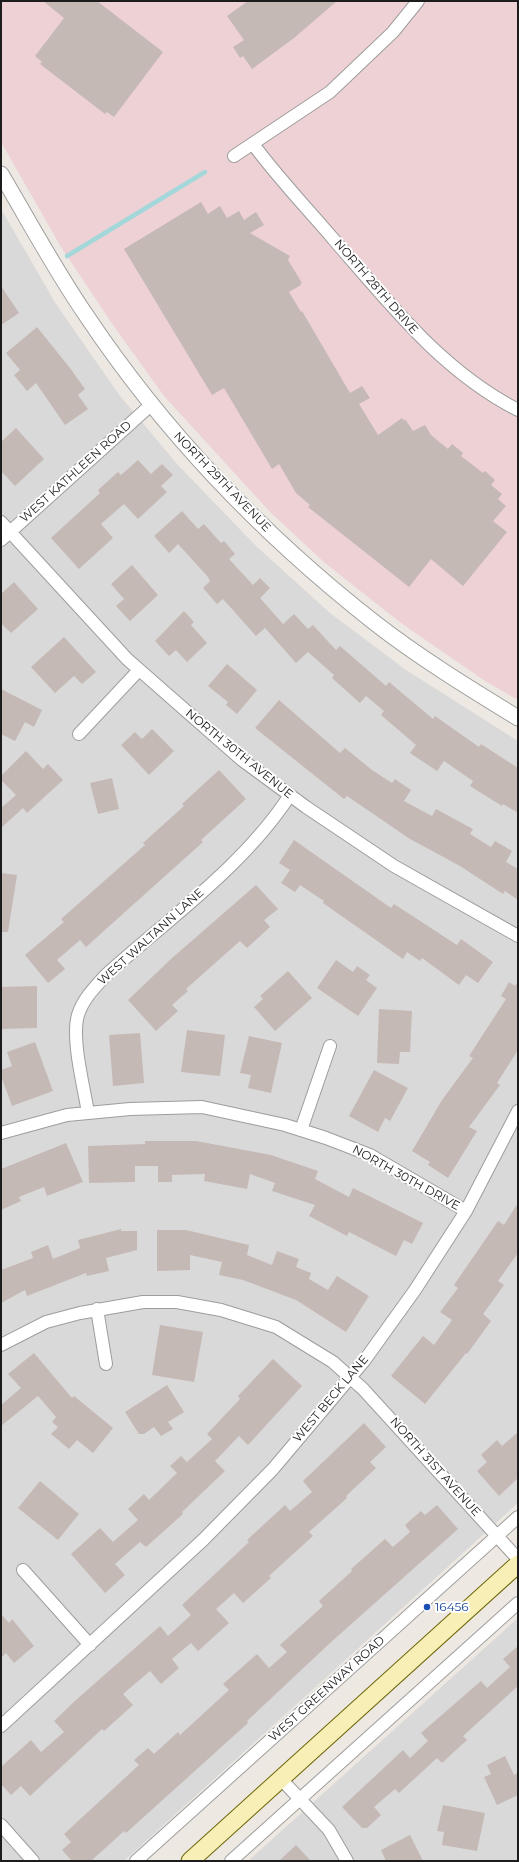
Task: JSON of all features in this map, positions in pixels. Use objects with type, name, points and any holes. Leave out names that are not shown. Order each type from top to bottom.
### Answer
[{"type":"main road","points":[[190,1861],[518,1564]]},
{"type":"street","points":[[234,156],[330,92],[393,32],[418,1]]},
{"type":"street","name":"NORTH 28TH DRIVE","points":[[253,144],[275,174],[400,316],[428,345],[469,379],[518,410]]},
{"type":"street","name":"NORTH 29TH AVENUE","points":[[1,174],[86,315],[166,422],[248,511],[312,571],[382,629],[441,670],[518,718]]},
{"type":"street","name":"WEST KATHLEEN ROAD","points":[[5,536],[152,404]]},
{"type":"street","name":"NORTH 30TH AVENUE","points":[[1,522],[5,536],[139,670],[237,755],[290,795],[394,866],[518,936]]},
{"type":"street","points":[[79,734],[139,670]]},
{"type":"street","name":"WEST WALTANN LANE","points":[[88,1112],[79,1058],[77,1033],[78,1015],[89,994],[106,975],[229,868],[290,795]]},
{"type":"street","points":[[301,1130],[330,1046]]},
{"type":"street","name":"NORTH 30TH DRIVE","points":[[88,1112],[202,1107],[248,1116],[326,1138],[370,1156],[466,1211]]},
{"type":"street","name":"WEST BECK LANE","points":[[1,1726],[203,1540],[243,1500],[273,1469],[364,1361],[415,1290],[466,1211],[518,1111]]},
{"type":"street","points":[[1,1133],[67,1115],[88,1112]]},
{"type":"street","name":"NORTH 31ST AVENUE","points":[[1,1345],[46,1322],[96,1309],[143,1302],[177,1302],[221,1310],[276,1327],[333,1362],[350,1377],[388,1416],[518,1559]]},
{"type":"street","points":[[96,1309],[106,1364]]},
{"type":"street","name":"WEST GREENWAY ROAD","points":[[136,1861],[518,1517]]},
{"type":"street","points":[[23,1570],[90,1645]]},
{"type":"street","points":[[231,1861],[518,1604]]},
{"type":"street","points":[[281,1779],[329,1830],[348,1861]]},
{"type":"street","points":[[1,1825],[34,1861]]},
{"type":"shaded area","points":[[1,1],[518,1],[518,700],[485,681],[401,623],[325,563],[271,513],[164,396],[115,328],[61,247],[1,142]]},
{"type":"shaded area","points":[[1,209],[56,304],[120,396],[178,465],[256,546],[330,613],[406,670],[518,741],[518,1503],[124,1861],[1,1861]]},
{"type":"shaded area","points":[[518,1618],[518,1861],[248,1861]]},
{"type":"building","points":[[43,1],[97,1],[163,52],[114,117],[107,112],[105,114],[40,64],[42,62],[35,56],[64,18]]},
{"type":"building","points":[[248,1],[337,1],[294,38],[252,69],[243,56],[240,58],[233,47],[244,40],[227,16]]},
{"type":"building","points":[[201,202],[208,214],[220,206],[227,218],[239,211],[244,220],[256,212],[264,225],[250,233],[290,256],[288,260],[302,283],[289,292],[301,312],[302,311],[350,393],[362,386],[370,398],[359,404],[378,435],[402,418],[404,421],[405,419],[413,431],[425,425],[431,435],[448,449],[452,444],[463,453],[461,456],[483,473],[485,471],[495,480],[491,485],[502,494],[498,499],[506,506],[493,521],[507,532],[463,586],[431,559],[409,587],[308,507],[310,505],[296,493],[279,464],[272,469],[224,388],[212,395],[124,249]]},
{"type":"building","points":[[1,286],[19,313],[1,325]]},
{"type":"building","points":[[37,327],[85,389],[78,395],[88,409],[65,425],[36,383],[27,391],[14,375],[20,370],[6,353]]},
{"type":"building","points":[[16,428],[44,459],[15,486],[1,471],[1,442]]},
{"type":"building","points":[[138,460],[151,474],[162,464],[173,475],[161,486],[167,492],[138,519],[124,504],[101,524],[113,538],[79,569],[51,538],[100,493],[98,490],[118,472],[121,475]]},
{"type":"building","points":[[182,511],[198,529],[204,524],[221,543],[224,541],[235,554],[229,559],[253,585],[260,578],[270,588],[260,598],[283,624],[294,614],[308,629],[313,625],[336,650],[340,646],[386,686],[389,682],[433,719],[435,716],[479,747],[481,744],[518,768],[518,813],[503,804],[502,806],[470,786],[473,781],[444,761],[437,771],[410,753],[416,745],[381,715],[384,711],[366,696],[360,703],[332,678],[334,675],[308,652],[296,663],[265,628],[256,636],[223,599],[217,604],[203,588],[210,581],[208,577],[178,544],[169,553],[154,536]]},
{"type":"building","points":[[132,565],[158,595],[130,621],[116,606],[124,599],[111,584]]},
{"type":"building","points":[[14,582],[38,609],[11,633],[1,623],[1,594]]},
{"type":"building","points":[[184,611],[194,622],[191,625],[207,643],[187,662],[176,650],[169,656],[155,641]]},
{"type":"building","points":[[64,637],[96,672],[82,684],[74,676],[55,693],[31,667]]},
{"type":"building","points":[[227,664],[257,690],[237,714],[226,705],[228,702],[208,686]]},
{"type":"building","points":[[1,689],[42,710],[34,727],[25,722],[15,741],[1,734]]},
{"type":"building","points":[[279,700],[340,753],[345,748],[372,770],[392,783],[395,779],[411,790],[404,801],[432,816],[436,809],[473,829],[470,834],[491,847],[495,841],[512,851],[506,862],[518,869],[518,900],[505,891],[503,894],[460,866],[410,839],[347,796],[344,799],[255,728]]},
{"type":"building","points":[[152,729],[174,751],[149,775],[121,745],[135,732],[142,739]]},
{"type":"building","points":[[26,751],[43,769],[48,764],[63,780],[27,813],[23,808],[1,828],[1,808],[16,795],[1,780],[1,776]]},
{"type":"building","points":[[219,770],[246,799],[201,840],[203,842],[86,947],[80,940],[57,960],[65,969],[48,983],[25,955],[64,922],[61,919],[145,845],[143,843],[184,806],[182,804]]},
{"type":"building","points":[[112,778],[119,809],[98,814],[90,783]]},
{"type":"building","points":[[294,840],[391,908],[394,904],[457,945],[461,939],[493,962],[478,983],[466,975],[459,985],[422,958],[420,961],[407,952],[403,959],[300,885],[295,892],[281,883],[290,870],[279,863]]},
{"type":"building","points":[[1,873],[17,875],[8,932],[1,932]]},
{"type":"building","points":[[256,885],[278,909],[264,920],[270,927],[247,948],[240,941],[186,989],[188,991],[172,1005],[178,1011],[156,1031],[128,1000],[172,958]]},
{"type":"building","points":[[336,960],[353,972],[357,966],[370,975],[366,980],[377,988],[358,1016],[317,988]]},
{"type":"building","points":[[288,971],[312,998],[275,1031],[254,1007],[263,999],[260,996]]},
{"type":"building","points":[[518,981],[518,1050],[497,1083],[500,1085],[469,1127],[477,1131],[448,1178],[428,1165],[430,1162],[412,1151],[442,1100],[473,1058],[469,1056],[506,999],[501,996],[509,982],[515,986]]},
{"type":"building","points":[[37,986],[37,1028],[1,1029],[1,987]]},
{"type":"building","points":[[379,1009],[412,1011],[410,1052],[400,1052],[399,1064],[377,1063]]},
{"type":"building","points":[[187,1030],[225,1035],[220,1076],[181,1072]]},
{"type":"building","points":[[140,1033],[144,1083],[113,1086],[109,1035]]},
{"type":"building","points":[[249,1036],[282,1043],[271,1093],[248,1088],[251,1075],[240,1073]]},
{"type":"building","points":[[35,1042],[53,1091],[12,1106],[1,1076],[1,1070],[12,1066],[7,1052]]},
{"type":"building","points":[[374,1070],[408,1088],[390,1121],[385,1118],[378,1132],[349,1116]]},
{"type":"building","points":[[145,1141],[196,1141],[271,1155],[318,1171],[315,1179],[349,1197],[353,1188],[423,1223],[412,1244],[404,1240],[396,1256],[349,1232],[347,1236],[309,1216],[315,1205],[272,1191],[275,1183],[250,1174],[247,1189],[204,1181],[205,1174],[172,1175],[172,1182],[158,1182],[158,1166],[135,1166],[135,1182],[89,1183],[88,1146],[145,1144]]},
{"type":"building","points":[[66,1143],[83,1182],[47,1196],[44,1187],[19,1197],[21,1201],[1,1210],[1,1169]]},
{"type":"building","points":[[518,1203],[518,1253],[498,1281],[504,1285],[483,1314],[491,1321],[467,1354],[466,1353],[425,1404],[391,1376],[423,1336],[434,1345],[452,1320],[440,1312],[458,1288],[454,1285],[498,1221],[504,1225]]},
{"type":"building","points":[[121,1229],[121,1231],[137,1231],[137,1250],[106,1258],[109,1271],[87,1276],[86,1273],[27,1296],[25,1290],[1,1303],[1,1270],[33,1258],[31,1252],[48,1245],[53,1259],[80,1248],[78,1240]]},
{"type":"building","points":[[157,1230],[186,1230],[249,1245],[247,1255],[272,1265],[277,1251],[299,1259],[296,1267],[311,1273],[309,1279],[328,1290],[337,1276],[369,1296],[346,1332],[296,1300],[243,1280],[219,1275],[222,1262],[190,1255],[190,1270],[157,1271]]},
{"type":"building","points":[[160,1325],[203,1332],[194,1382],[152,1375]]},
{"type":"building","points":[[34,1353],[72,1398],[74,1396],[113,1428],[93,1453],[77,1440],[69,1449],[51,1434],[58,1427],[52,1422],[56,1417],[38,1396],[1,1426],[1,1405],[21,1388],[8,1374]]},
{"type":"building","points":[[273,1359],[302,1386],[248,1445],[239,1436],[215,1461],[225,1471],[182,1512],[183,1514],[146,1547],[140,1542],[115,1564],[125,1575],[105,1593],[71,1554],[100,1528],[113,1542],[138,1520],[128,1509],[144,1494],[149,1500],[177,1473],[170,1466],[181,1456],[187,1462],[212,1439],[207,1434],[240,1399],[238,1396]]},
{"type":"building","points":[[167,1385],[184,1412],[168,1422],[173,1429],[161,1436],[154,1427],[144,1434],[139,1434],[125,1412]]},
{"type":"building","points":[[364,1423],[386,1447],[370,1462],[376,1468],[346,1496],[347,1498],[309,1532],[313,1536],[269,1576],[271,1578],[243,1603],[234,1593],[216,1609],[229,1623],[198,1651],[191,1643],[172,1659],[179,1668],[161,1684],[150,1671],[123,1694],[133,1705],[104,1731],[102,1729],[30,1796],[21,1786],[11,1795],[1,1784],[1,1767],[31,1740],[41,1752],[64,1732],[54,1721],[76,1700],[160,1626],[168,1636],[191,1615],[182,1605],[249,1542],[247,1540],[285,1505],[290,1511],[312,1492],[303,1481]]},
{"type":"building","points":[[518,1432],[518,1478],[499,1496],[477,1471],[487,1462],[481,1455],[497,1440],[502,1446]]},
{"type":"building","points":[[40,1481],[79,1514],[58,1540],[18,1508]]},
{"type":"building","points":[[437,1505],[458,1529],[330,1643],[247,1721],[248,1723],[126,1833],[124,1831],[91,1861],[72,1861],[62,1850],[71,1842],[64,1834],[139,1765],[134,1760],[148,1748],[154,1754],[178,1732],[180,1735],[229,1690],[223,1684],[257,1654],[269,1668],[287,1652],[280,1645],[323,1606],[319,1601],[352,1571],[351,1569],[385,1539],[393,1547],[410,1532],[405,1525],[421,1511],[425,1515]]},
{"type":"building","points":[[1,1614],[9,1623],[12,1619],[34,1646],[14,1663],[6,1653],[1,1658]]},
{"type":"building","points":[[518,1646],[518,1686],[463,1736],[467,1740],[442,1763],[437,1758],[399,1793],[395,1789],[374,1807],[381,1815],[367,1828],[362,1828],[342,1807],[403,1750],[410,1758],[428,1741],[421,1733],[481,1681],[487,1688],[510,1667],[503,1659]]},
{"type":"building","points":[[505,1756],[514,1775],[518,1773],[518,1795],[497,1805],[484,1777],[491,1774],[487,1765]]},
{"type":"building","points":[[443,1805],[485,1813],[477,1851],[442,1845],[444,1832],[437,1831]]},
{"type":"building","points":[[410,1835],[423,1861],[386,1861],[381,1850]]},
{"type":"building","points":[[296,1845],[311,1861],[279,1861]]},
{"type":"waterway","points":[[67,256],[205,172]]},
{"type":"place","name":"16456","points":[[427,1607]]}]
